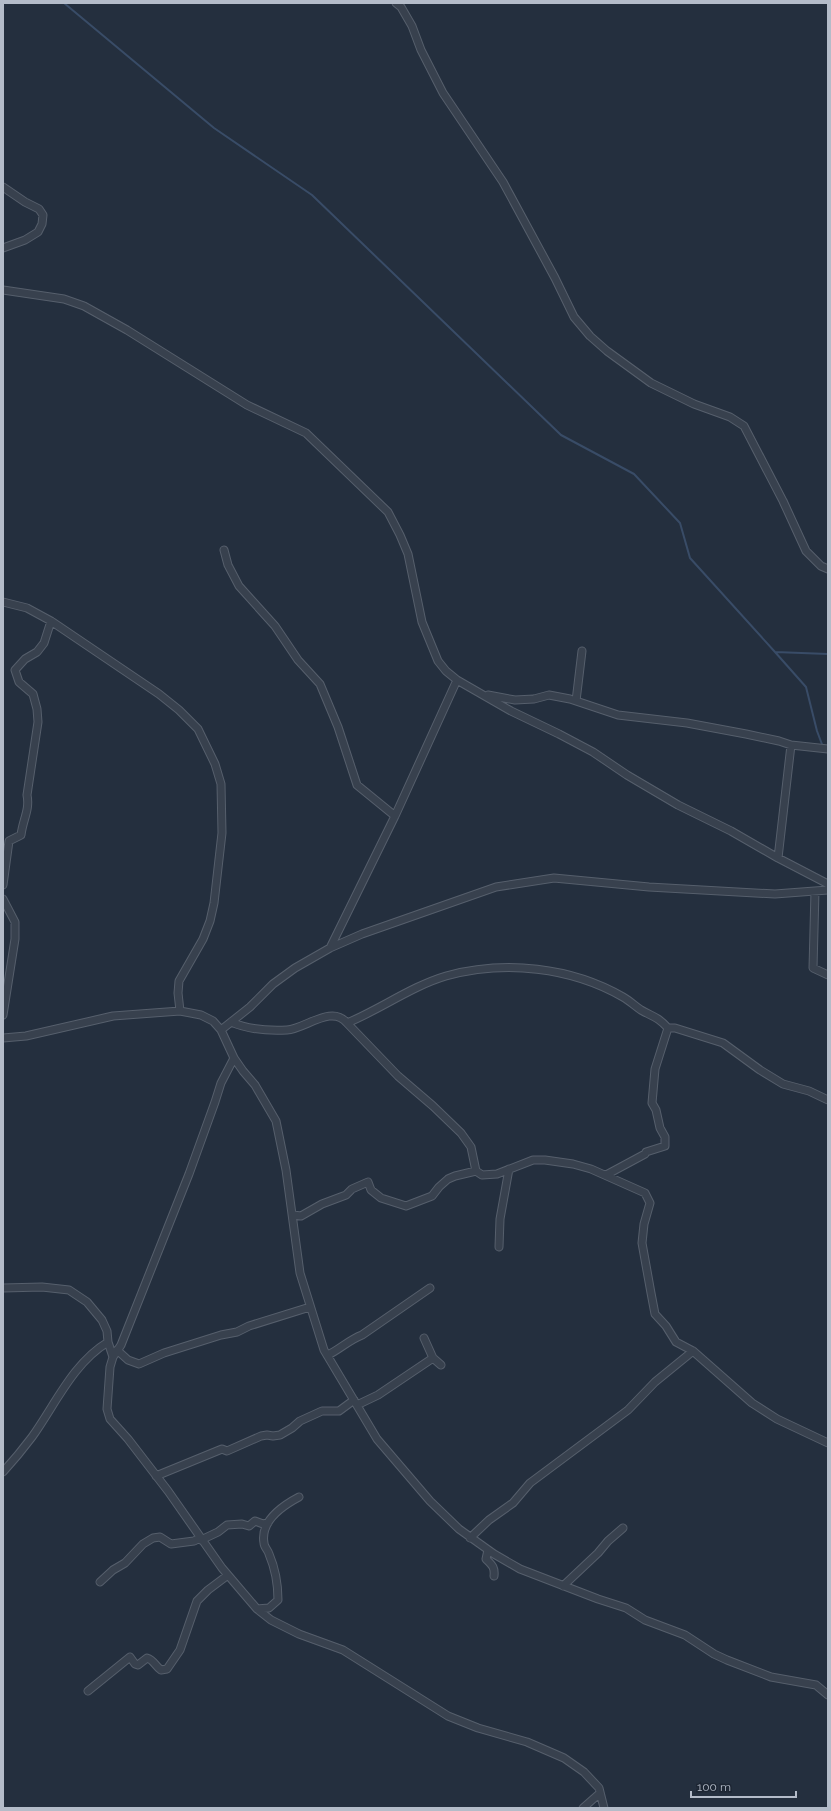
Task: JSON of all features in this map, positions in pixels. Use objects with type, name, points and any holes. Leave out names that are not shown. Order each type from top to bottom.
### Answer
[{"type":"street","points":[[396,3],[401,7],[412,26],[421,50],[443,93],[503,182],[555,278],[574,318],[590,336],[607,351],[651,383],[694,404],[730,417],[744,426],[783,501],[806,551],[821,566],[828,569]]},
{"type":"street","points":[[3,187],[25,202],[40,209],[43,216],[42,224],[38,232],[25,240],[3,248]]},
{"type":"street","points":[[3,290],[64,299],[84,306],[127,330],[247,404],[306,434],[388,512],[408,554],[422,622],[438,661],[446,671],[460,682],[559,734],[672,801],[731,831],[828,884]]},
{"type":"street","points":[[224,550],[228,566],[238,586],[275,626],[298,660],[320,684],[338,727],[357,785],[395,816]]},
{"type":"street","points":[[3,602],[27,608],[51,621],[126,671],[179,710],[198,729],[217,771],[221,784],[222,833],[214,904],[210,921],[203,939],[179,981],[178,993],[180,1011]]},
{"type":"street","points":[[3,885],[9,841],[21,835],[23,821],[29,806],[27,795],[38,722],[37,709],[33,694],[19,682],[15,670],[25,659],[37,652],[44,644],[51,621]]},
{"type":"street","points":[[576,701],[582,651]]},
{"type":"street","points":[[460,682],[474,686],[488,694],[515,700],[534,699],[549,695],[576,701],[618,715],[687,723],[746,734],[791,745],[828,749]]},
{"type":"street","points":[[330,948],[460,682]]},
{"type":"street","points":[[778,858],[791,745]]},
{"type":"street","points":[[221,1030],[250,1007],[273,984],[295,968],[330,948],[413,915],[496,887],[520,882],[554,878],[649,887],[775,894],[828,890]]},
{"type":"street","points":[[815,891],[812,968],[828,975]]},
{"type":"street","points":[[3,899],[15,922],[15,939],[3,1015]]},
{"type":"street","points":[[347,1023],[389,1001],[445,976],[478,970],[530,968],[552,971],[580,978],[623,997],[641,1010],[660,1019],[668,1028],[675,1028],[723,1044],[783,1084],[809,1091],[828,1100]]},
{"type":"street","points":[[3,1038],[26,1036],[113,1016],[180,1011],[201,1015],[213,1021],[221,1030],[234,1058],[255,1085],[276,1121],[286,1170],[300,1273],[310,1307],[328,1355],[377,1438],[400,1468],[430,1501],[470,1538],[520,1569],[626,1608],[646,1620],[685,1635],[714,1654],[727,1660],[771,1677],[816,1685],[828,1695]]},
{"type":"street","points":[[232,1022],[244,1028],[258,1030],[288,1030],[332,1015],[340,1017],[398,1076],[433,1106],[461,1133],[471,1147],[476,1171]]},
{"type":"street","points":[[606,1175],[645,1154],[646,1152],[664,1146],[665,1137],[660,1128],[656,1110],[652,1103],[655,1069],[668,1028]]},
{"type":"street","points":[[234,1058],[221,1083],[189,1174],[121,1344],[110,1367],[107,1409],[110,1420],[128,1439],[200,1539],[228,1575],[257,1609],[271,1620],[299,1634],[343,1650],[448,1716],[478,1728],[527,1742],[564,1758],[584,1772],[599,1788],[604,1808]]},
{"type":"street","points":[[293,1215],[301,1216],[322,1204],[346,1195],[352,1189],[368,1182],[370,1190],[381,1198],[406,1206],[432,1196],[438,1187],[452,1177],[476,1171],[487,1176],[497,1174],[509,1168],[533,1160],[573,1164],[606,1175],[645,1193],[648,1196],[650,1203],[644,1224],[642,1242],[655,1314],[666,1326],[676,1342],[693,1351],[752,1403],[777,1419],[828,1443]]},
{"type":"street","points":[[499,1247],[500,1219],[509,1168]]},
{"type":"street","points":[[3,1288],[42,1287],[69,1290],[86,1302],[102,1320],[107,1331],[108,1342],[115,1354],[139,1364],[164,1353],[221,1335],[237,1332],[249,1326],[310,1307]]},
{"type":"street","points":[[328,1355],[342,1348],[353,1338],[362,1335],[430,1288]]},
{"type":"street","points":[[424,1338],[433,1358],[441,1365]]},
{"type":"street","points":[[3,1472],[32,1438],[71,1379],[91,1355],[108,1342]]},
{"type":"street","points":[[470,1538],[480,1527],[512,1503],[530,1483],[628,1410],[655,1382],[693,1351]]},
{"type":"street","points":[[156,1476],[222,1449],[227,1452],[262,1436],[280,1435],[300,1421],[322,1411],[339,1411],[355,1403],[378,1395],[433,1358]]},
{"type":"street","points":[[257,1609],[269,1608],[278,1600],[278,1588],[269,1552],[264,1545],[263,1533],[268,1523],[283,1506],[299,1497]]},
{"type":"street","points":[[100,1582],[113,1570],[125,1563],[138,1548],[152,1538],[160,1537],[171,1544],[200,1539],[218,1532],[227,1525],[242,1524],[249,1526],[256,1521],[263,1524],[268,1523]]},
{"type":"street","points":[[563,1586],[623,1528]]},
{"type":"street","points":[[488,1550],[486,1559],[495,1571],[494,1576]]},
{"type":"street","points":[[88,1691],[130,1656],[135,1664],[138,1665],[147,1658],[154,1662],[156,1667],[161,1670],[167,1669],[180,1650],[197,1601],[208,1590],[228,1575]]},
{"type":"street","points":[[583,1808],[600,1793]]},
{"type":"waterway","points":[[64,3],[214,128],[312,195],[561,435],[634,474],[680,523],[690,558],[775,652],[828,654]]},
{"type":"waterway","points":[[775,652],[806,687],[817,731],[823,747]]}]
